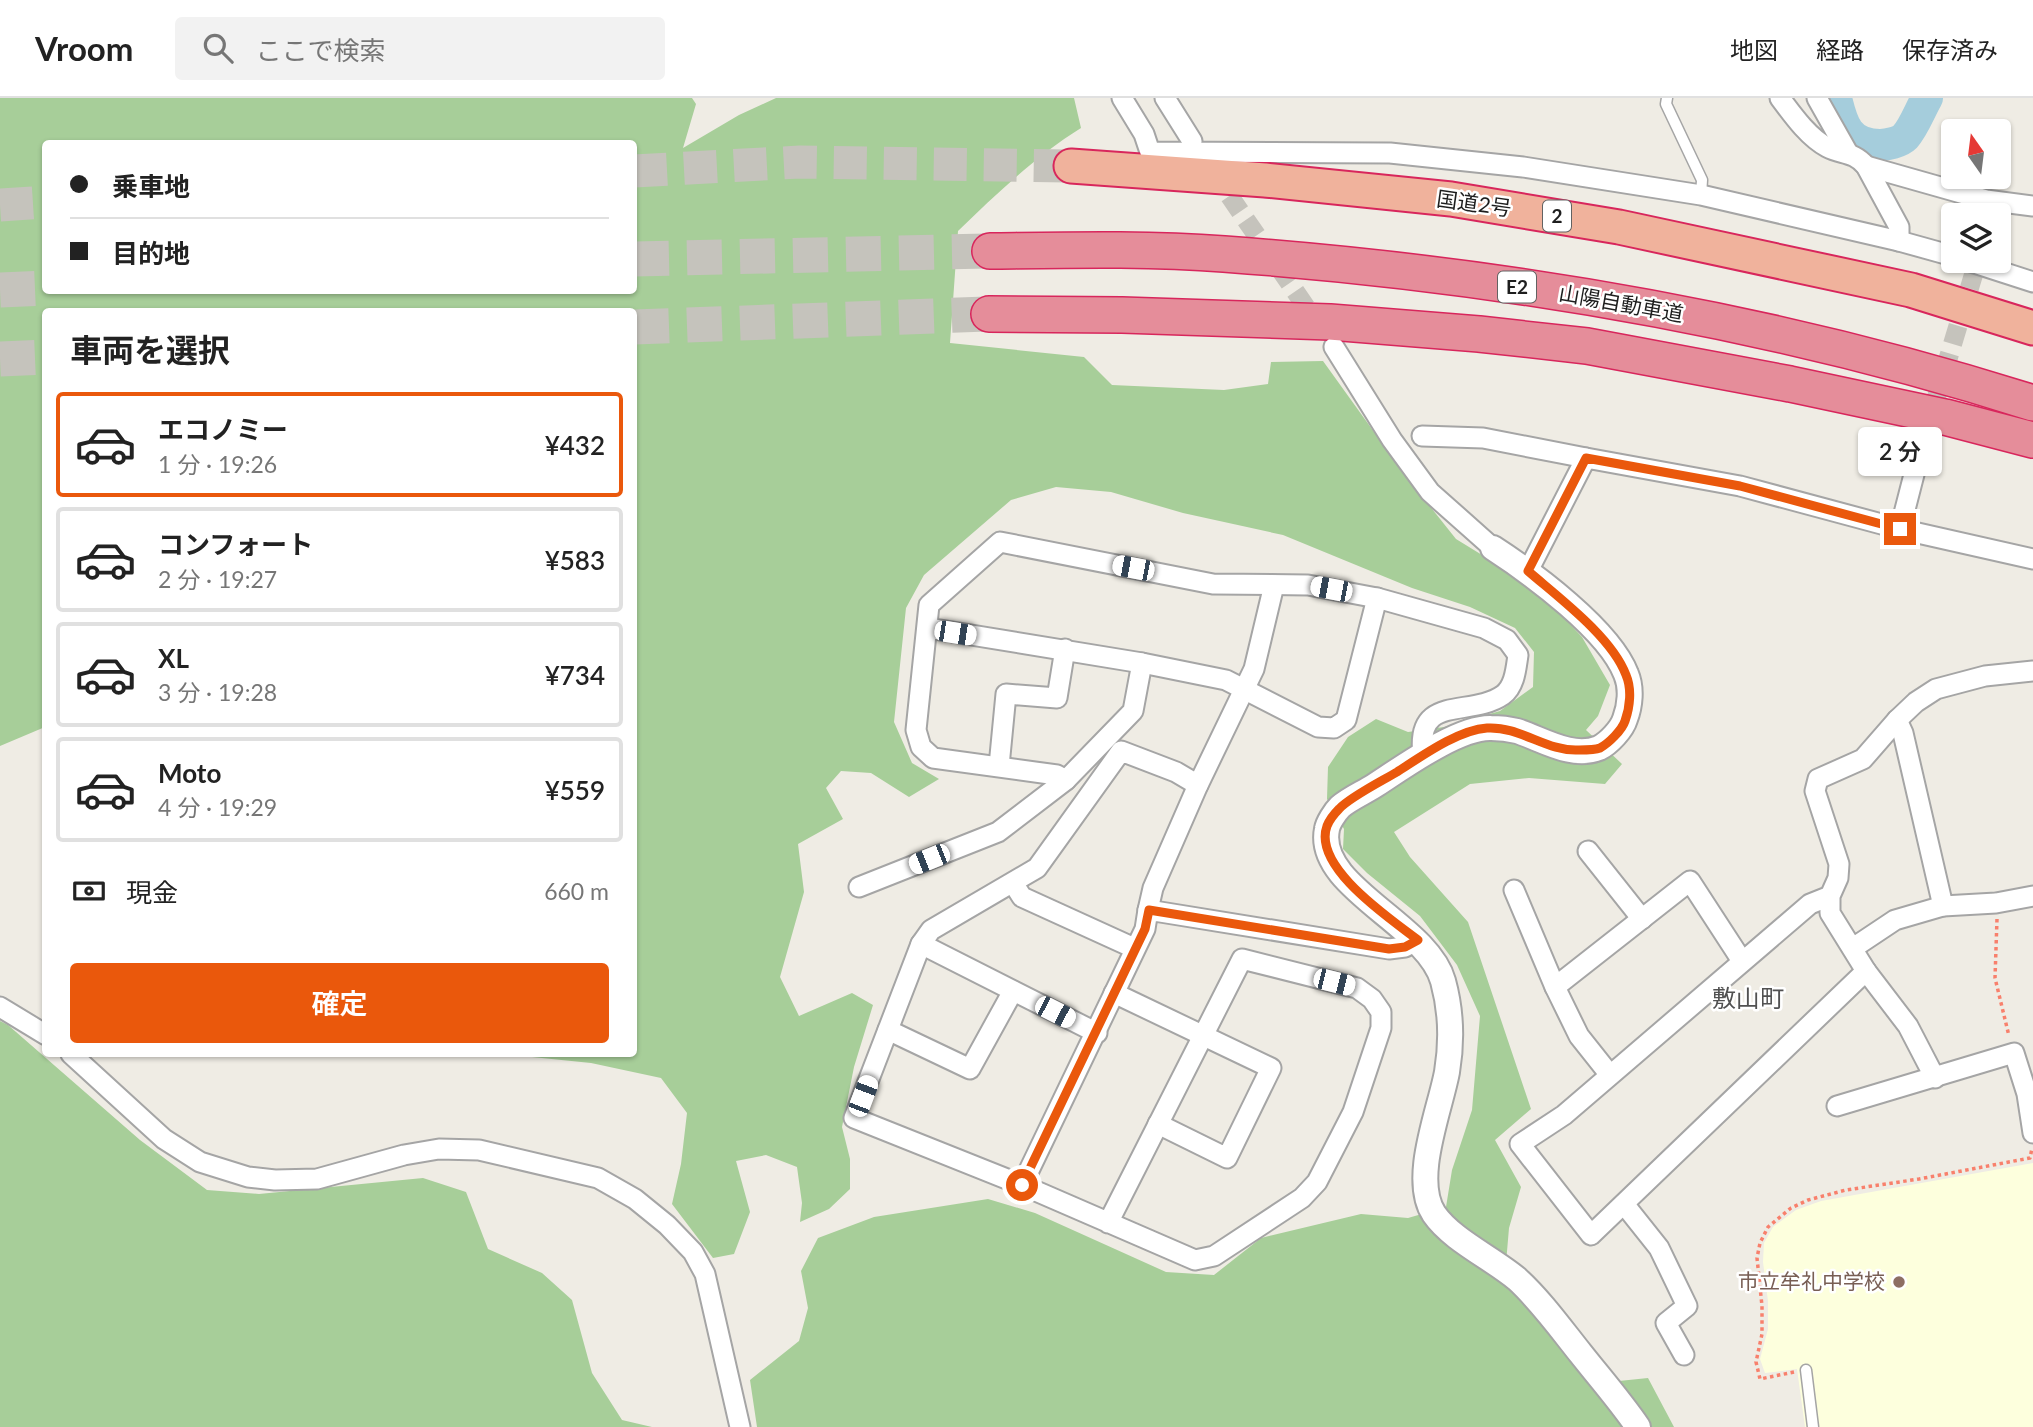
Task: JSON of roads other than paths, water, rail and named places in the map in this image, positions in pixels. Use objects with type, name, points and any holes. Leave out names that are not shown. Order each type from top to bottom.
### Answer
[{"type":"highway","name":"国道2号","points":[[1071,166],[1265,180],[1451,199],[1619,226],[1911,290],[2033,328]]},
{"type":"highway","name":"山陽自動車道","points":[[990,251],[1096,249],[1223,254],[1430,275],[1573,295],[1792,337],[1942,374],[2033,402]]},
{"type":"highway","points":[[989,314],[1122,315],[1329,322],[1587,345],[1945,417],[2033,440]]},
{"type":"street","points":[[1122,98],[1144,134],[1150,152],[1390,153],[1523,167],[1701,195],[1899,241],[1941,253]]},
{"type":"street","points":[[1165,98],[1192,141]]},
{"type":"street","points":[[1780,98],[1810,133],[1827,147],[1859,158],[1866,166],[1899,227],[1899,241]]},
{"type":"street","points":[[1817,98],[1848,153]]},
{"type":"street","points":[[1866,166],[1986,200],[2033,206]]},
{"type":"street","points":[[2005,273],[2033,282]]},
{"type":"street","points":[[1334,347],[1392,440],[1430,492],[1493,548],[1528,571],[1573,609],[1608,646],[1627,675],[1630,704],[1623,728],[1600,748],[1576,751],[1514,730],[1486,728],[1464,733],[1423,755],[1340,807],[1327,826],[1326,844],[1333,863],[1351,886],[1418,940],[1436,962],[1442,977],[1448,1001],[1450,1038],[1447,1071],[1424,1184],[1433,1212],[1450,1230],[1517,1280],[1549,1314],[1638,1427]]},
{"type":"street","points":[[1422,436],[1483,438],[1740,486],[1900,529],[2033,559]]},
{"type":"street","points":[[1900,529],[1919,456]]},
{"type":"street","points":[[1528,571],[1586,458]]},
{"type":"street","points":[[1066,780],[1057,775],[933,758],[922,747],[916,730],[929,605],[1000,542],[1213,584],[1308,585],[1377,598],[1484,628],[1507,640],[1518,655],[1515,676],[1504,694],[1483,703],[1443,710],[1426,723],[1421,740],[1423,755]]},
{"type":"street","points":[[1022,1185],[1145,929],[1153,888],[1198,785],[1254,669],[1274,585]]},
{"type":"street","points":[[928,628],[1065,649],[1226,680],[1318,727],[1334,728],[1346,720],[1377,598]]},
{"type":"street","points":[[999,766],[1006,694],[1057,698],[1065,649]]},
{"type":"street","points":[[859,887],[998,832],[1066,780],[1133,711],[1142,663]]},
{"type":"street","points":[[1935,1078],[1908,1026],[1866,971],[1830,913],[1830,896],[1838,878],[1839,864],[1815,790],[1818,779],[1863,759],[1897,720],[1916,702],[1936,689],[1985,676],[2033,671]]},
{"type":"street","points":[[1897,720],[1903,733],[1943,906]]},
{"type":"street","points":[[1108,1223],[1242,959],[1357,988],[1372,999],[1381,1012],[1381,1028],[1353,1112],[1317,1182],[1302,1198],[1214,1256],[1195,1260],[1108,1223],[1022,1185],[854,1118],[921,944],[931,929],[1037,868],[1121,751],[1176,772],[1198,785]]},
{"type":"street","points":[[1588,851],[1642,919]]},
{"type":"street","points":[[1555,987],[1690,881],[1742,961]]},
{"type":"street","points":[[1013,883],[1022,897],[1134,948]]},
{"type":"street","points":[[1514,890],[1579,1036],[1610,1076]]},
{"type":"street","points":[[1830,896],[1810,904],[1564,1115],[1520,1144],[1591,1235],[1866,971]]},
{"type":"street","points":[[1853,948],[1895,920],[1943,906],[1996,903],[2033,896]]},
{"type":"street","points":[[1149,910],[1389,949],[1405,947],[1418,940]]},
{"type":"street","points":[[921,944],[1097,1033]]},
{"type":"street","points":[[888,1030],[970,1069],[1013,991]]},
{"type":"street","points":[[1114,993],[1272,1068],[1227,1158],[1158,1124]]},
{"type":"street","points":[[0,1007],[42,1033]]},
{"type":"street","points":[[1837,1106],[2014,1053],[2033,1132]]},
{"type":"street","points":[[74,1057],[164,1139],[200,1162],[248,1177],[275,1180],[317,1179],[404,1155],[439,1149],[479,1150],[598,1178],[635,1199],[667,1224],[693,1252],[705,1275],[740,1427]]},
{"type":"street","points":[[1624,1203],[1659,1248],[1687,1306],[1666,1322],[1684,1355]]},
{"type":"lane","points":[[1667,98],[1666,104],[1702,180],[1701,195]]},
{"type":"lane","points":[[1805,1370],[1813,1427]]},
{"type":"waterway","points":[[1836,98],[1848,131],[1860,141],[1880,145],[1905,137],[1927,98]]},
{"type":"tunnel","points":[[637,171],[800,162],[1071,166]]},
{"type":"tunnel","points":[[1213,172],[1317,323]]},
{"type":"tunnel","points":[[0,205],[42,202]]},
{"type":"tunnel","points":[[637,259],[990,251]]},
{"type":"tunnel","points":[[1919,455],[1974,273]]},
{"type":"tunnel","points":[[0,290],[42,288]]},
{"type":"tunnel","points":[[637,327],[989,314]]},
{"type":"tunnel","points":[[0,359],[42,357]]},
{"type":"place","name":"市立牟礼中学校","points":[[1899,1282]]},
{"type":"district","name":"敷山町","points":[[1748,999]]}]
